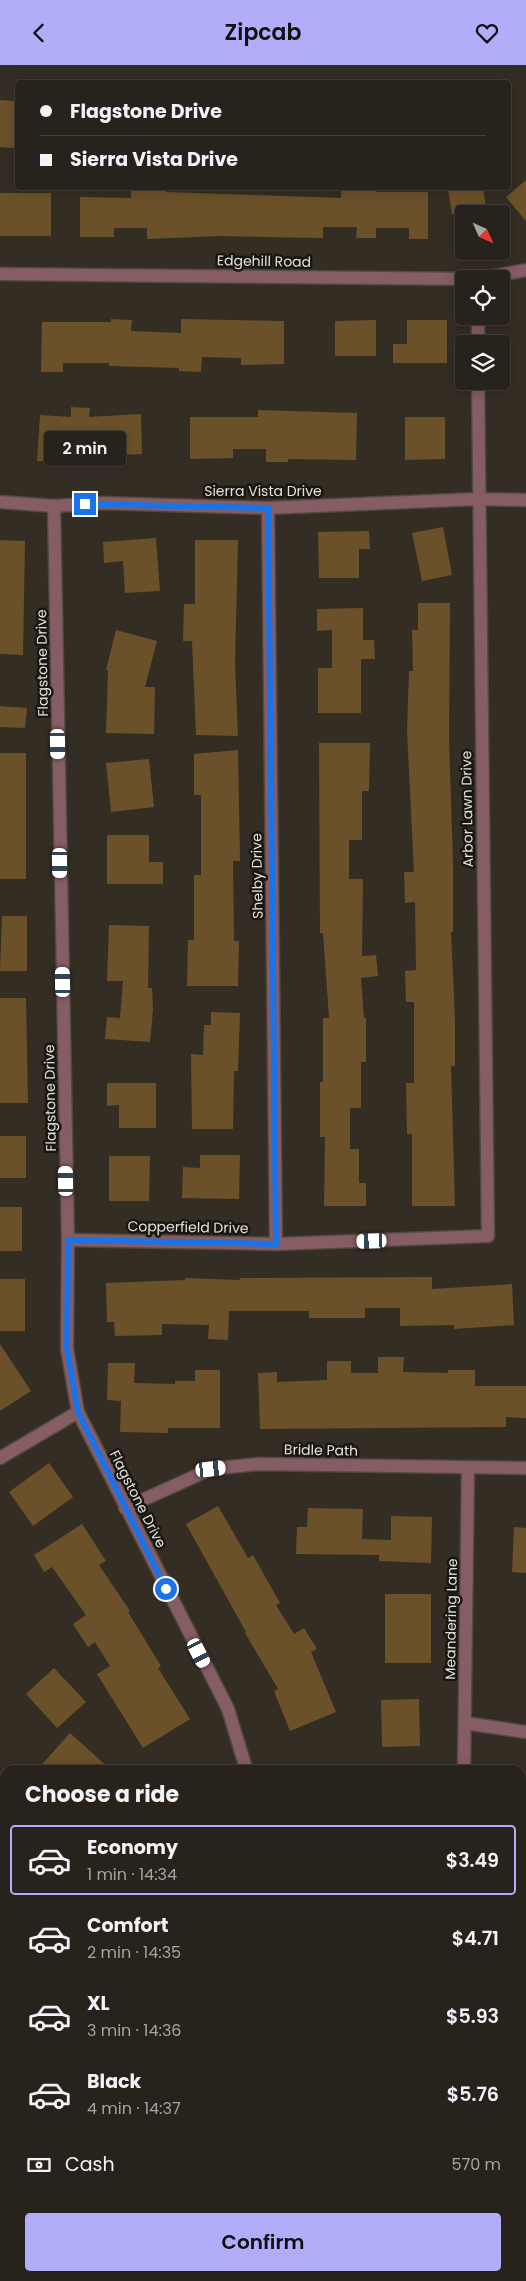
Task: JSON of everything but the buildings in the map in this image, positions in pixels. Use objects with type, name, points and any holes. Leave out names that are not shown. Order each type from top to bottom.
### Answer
[{"type":"street","name":"Edgehill Road","points":[[0,274],[478,279],[526,270]]},
{"type":"street","name":"Arbor Lawn Drive","points":[[478,390],[488,1237]]},
{"type":"street","name":"Sierra Vista Drive","points":[[0,502],[54,506],[101,503],[268,508],[478,499],[526,500]]},
{"type":"street","name":"Flagstone Drive","points":[[54,506],[68,1240],[67,1349],[78,1412],[228,1709],[245,1765]]},
{"type":"street","name":"Shelby Drive","points":[[268,508],[276,1244]]},
{"type":"street","name":"Copperfield Drive","points":[[68,1240],[276,1244],[488,1237]]},
{"type":"street","points":[[0,1458],[78,1412]]},
{"type":"street","name":"Bridle Path","points":[[125,1508],[211,1469],[258,1464],[526,1468]]},
{"type":"street","name":"Meandering Lane","points":[[464,1765],[468,1468]]},
{"type":"street","points":[[465,1723],[526,1732]]},
{"type":"route","points":[[85,504],[268,508],[276,1244],[68,1240],[67,1349],[78,1412],[166,1589]]}]
